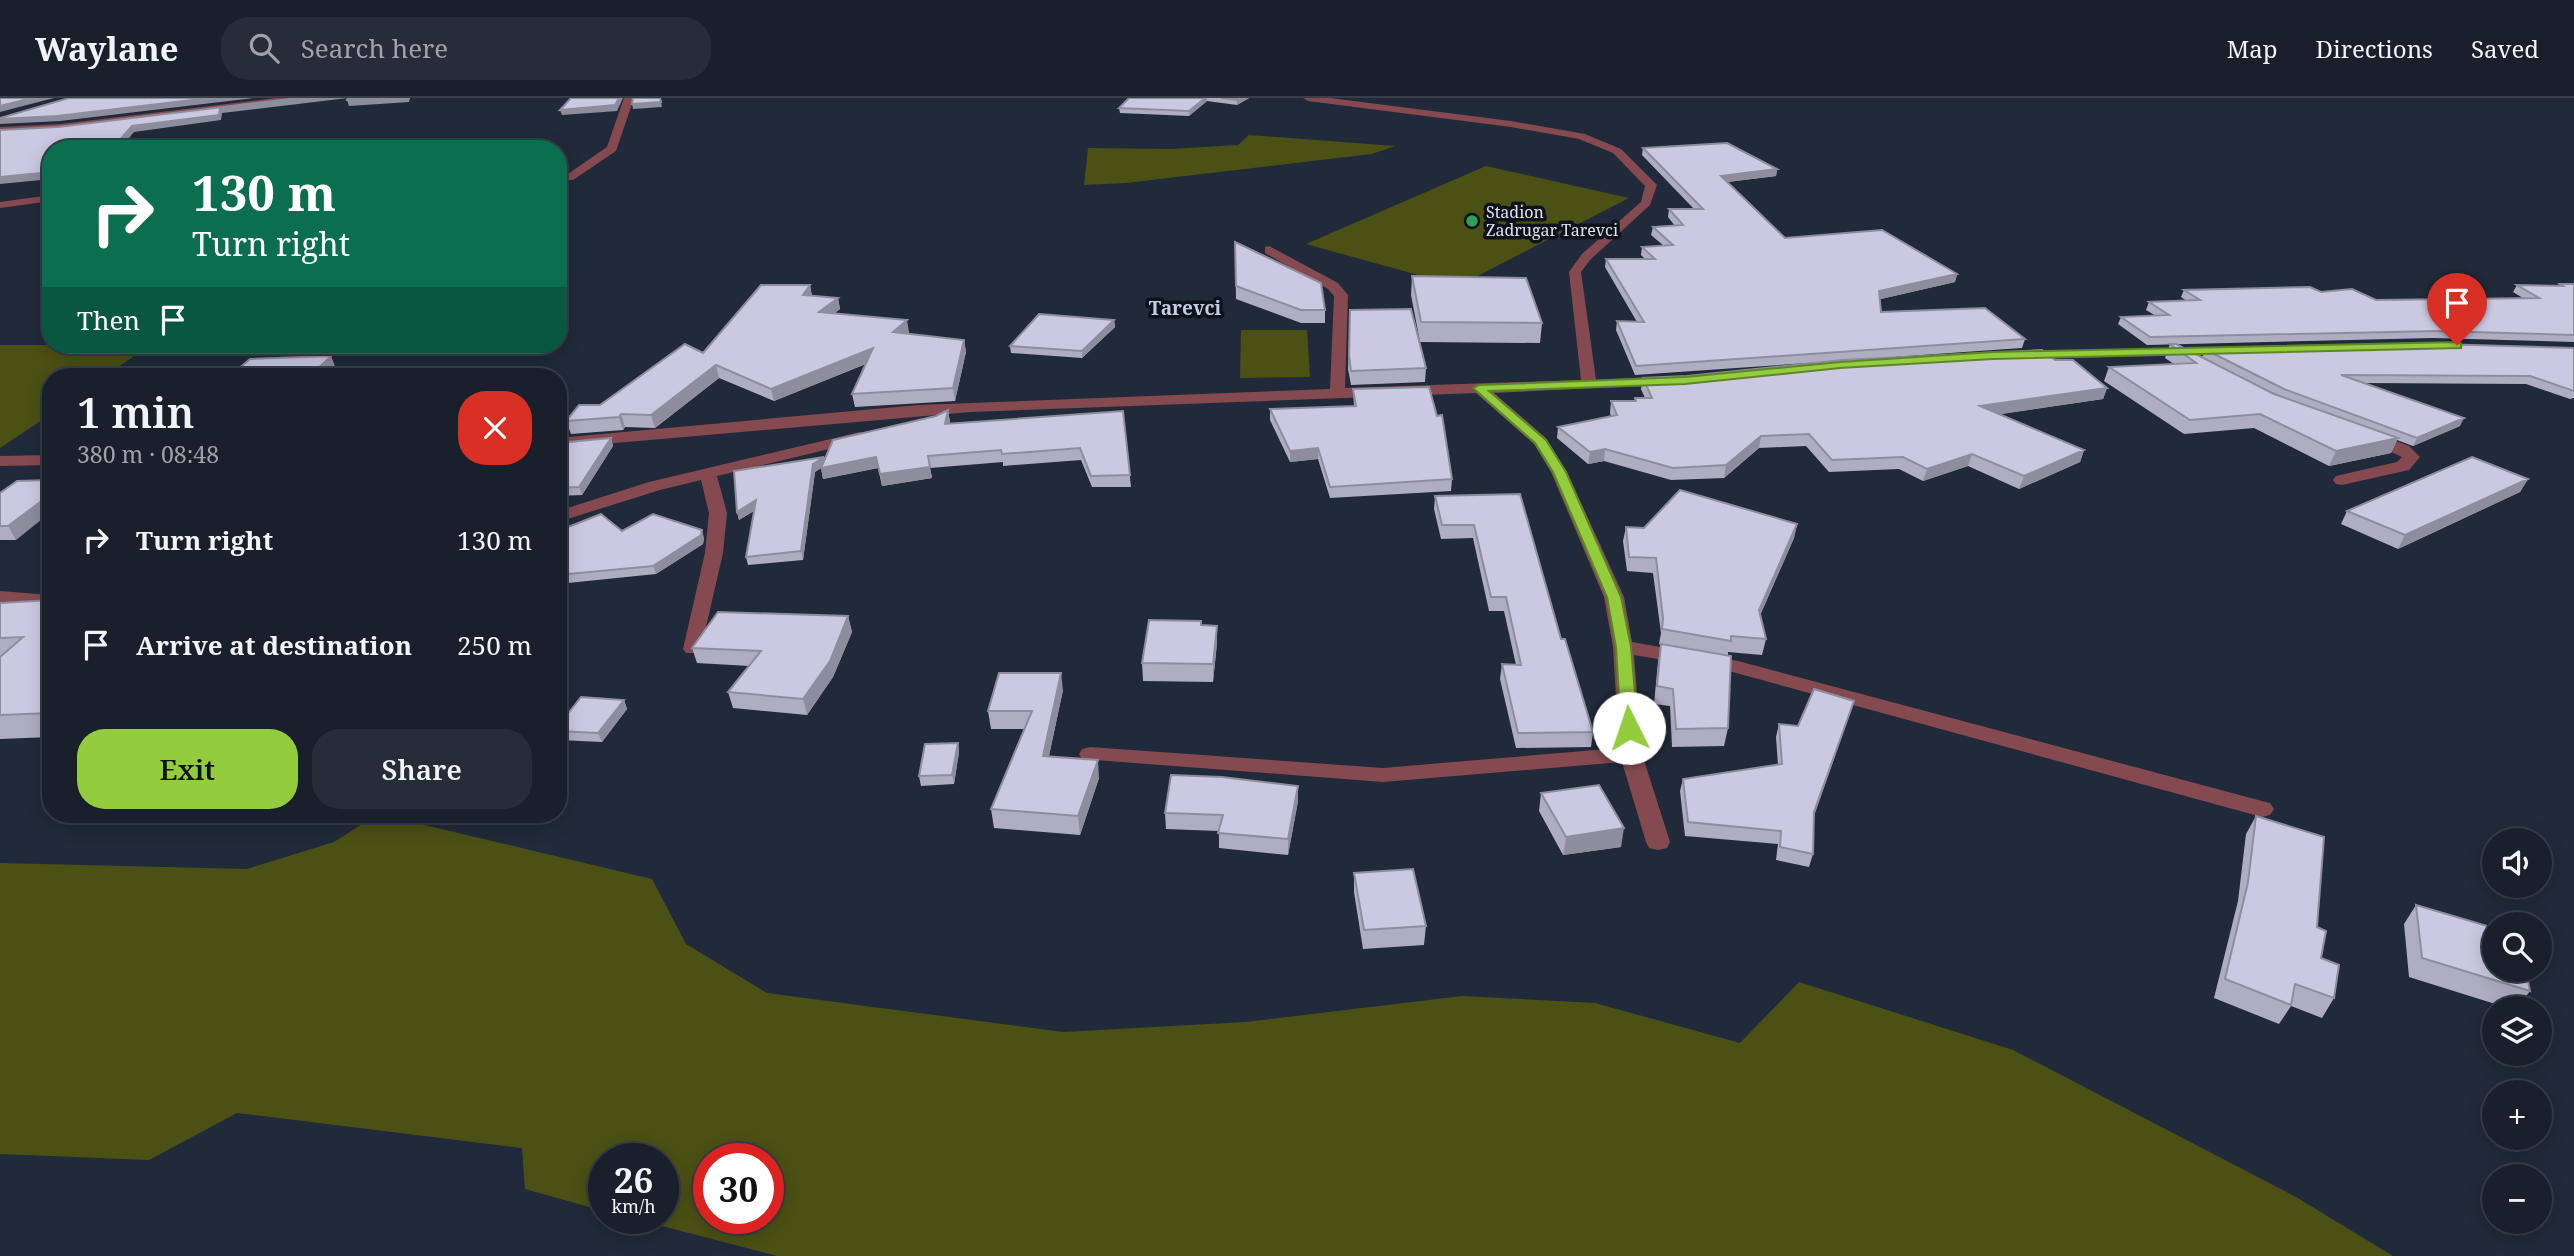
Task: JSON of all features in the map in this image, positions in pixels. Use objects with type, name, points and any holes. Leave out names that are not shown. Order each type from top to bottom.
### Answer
[{"type":"street","points":[[0,130],[13,135],[299,98]]},
{"type":"street","points":[[569,178],[612,149],[629,98]]},
{"type":"street","points":[[1308,98],[1511,124],[1581,136],[1617,151],[1651,186],[1646,203],[1587,257],[1575,272],[1589,385]]},
{"type":"street","points":[[0,205],[42,199]]},
{"type":"street","points":[[1269,250],[1334,286],[1341,295],[1337,394]]},
{"type":"street","points":[[2006,355],[2250,351]]},
{"type":"street","points":[[2177,352],[2203,368]]},
{"type":"street","points":[[567,442],[707,432],[845,415],[973,407],[1685,380]]},
{"type":"street","points":[[1479,388],[1540,440],[1559,472],[1614,597],[1623,647],[1631,754],[1658,842]]},
{"type":"street","points":[[898,429],[925,424],[973,407]]},
{"type":"street","points":[[2342,480],[2403,466],[2413,457],[2403,449],[2350,430]]},
{"type":"street","points":[[567,514],[655,486],[872,435]]},
{"type":"street","points":[[0,461],[42,460]]},
{"type":"street","points":[[693,649],[714,553],[718,513],[708,474]]},
{"type":"street","points":[[0,597],[42,600]]},
{"type":"street","points":[[1623,647],[1731,665],[2262,809]]},
{"type":"street","points":[[1090,754],[1383,775],[1631,754]]},
{"type":"green space","points":[[1249,135],[1395,146],[1372,154],[1126,183],[1084,185],[1088,148],[1171,149],[1238,145]]},
{"type":"green space","name":"Stadion Zadrugar Tarevci","points":[[1486,166],[1629,198],[1458,286],[1306,244]]},
{"type":"green space","points":[[1241,330],[1307,330],[1310,377],[1240,378]]},
{"type":"green space","points":[[0,345],[42,345],[42,354],[137,354],[117,368],[42,368],[42,420],[0,448]]},
{"type":"green space","points":[[364,823],[416,823],[652,879],[686,944],[767,993],[1063,1032],[1246,1022],[1462,996],[1595,1003],[1740,1043],[1799,982],[2013,1050],[2296,1197],[2393,1256],[777,1256],[679,1230],[679,1143],[588,1143],[588,1207],[525,1189],[522,1148],[237,1113],[149,1160],[0,1154],[0,863],[247,869],[334,842]]},
{"type":"building","points":[[0,98],[32,98],[0,106]]},
{"type":"building","points":[[69,98],[209,98],[57,116],[0,119]]},
{"type":"building","points":[[304,98],[220,108],[219,115],[132,126],[120,140],[42,140],[42,173],[0,177],[0,130],[58,127]]},
{"type":"building","points":[[348,98],[388,98],[347,100]]},
{"type":"building","points":[[571,98],[619,98],[615,105],[560,110]]},
{"type":"building","points":[[633,98],[660,98],[661,102],[632,104]]},
{"type":"building","points":[[1129,98],[1205,98],[1189,111],[1119,108]]},
{"type":"building","points":[[1727,143],[1777,169],[1721,176],[1785,238],[1882,230],[1957,274],[1879,291],[1881,312],[1985,308],[2025,339],[1636,366],[1617,321],[1644,322],[1606,259],[1655,259],[1642,247],[1673,245],[1653,227],[1683,225],[1669,209],[1703,209],[1643,148]]},
{"type":"building","points":[[1235,242],[1321,283],[1325,310],[1301,310],[1236,286]]},
{"type":"building","points":[[1412,276],[1526,278],[1542,323],[1421,322]]},
{"type":"building","points":[[2560,284],[2574,284],[2574,335],[2437,331],[2150,337],[2121,317],[2169,315],[2149,302],[2200,300],[2184,290],[2310,287],[2321,292],[2352,289],[2376,300],[2539,298],[2517,285],[2563,286]]},
{"type":"building","points":[[761,285],[810,285],[803,295],[838,298],[819,312],[907,320],[893,332],[964,340],[953,388],[852,394],[873,348],[771,389],[716,365],[651,415],[621,414],[619,417],[567,421],[579,405],[600,405],[685,344],[703,353]]},
{"type":"building","points":[[1411,309],[1426,368],[1351,371],[1350,310]]},
{"type":"building","points":[[1039,314],[1114,320],[1082,351],[1010,346]]},
{"type":"building","points":[[2170,344],[2176,344],[2274,394],[2398,438],[2336,451],[2260,414],[2190,420],[2109,367],[2196,363]]},
{"type":"building","points":[[2437,344],[2574,348],[2574,391],[2530,376],[2341,375],[2464,418],[2417,438],[2284,389],[2206,350]]},
{"type":"building","points":[[2042,350],[2055,360],[2073,360],[2107,388],[1980,406],[2084,450],[2024,476],[1972,454],[1927,469],[1903,457],[1832,460],[1809,434],[1761,436],[1726,465],[1673,468],[1605,449],[1590,452],[1558,427],[1617,415],[1611,401],[1652,398],[1643,378],[1843,360]]},
{"type":"building","points":[[331,356],[318,368],[239,368],[250,359]]},
{"type":"building","points":[[1429,387],[1437,416],[1442,415],[1452,479],[1330,487],[1318,448],[1290,451],[1270,409],[1356,406],[1353,389]]},
{"type":"building","points":[[948,410],[945,424],[1123,411],[1130,475],[1091,476],[1080,448],[1002,454],[1001,450],[928,456],[930,467],[880,474],[876,457],[821,468],[833,440],[936,416]]},
{"type":"building","points":[[611,438],[579,487],[567,488],[567,442]]},
{"type":"building","points":[[824,457],[813,464],[801,551],[746,557],[756,500],[737,512],[734,471]]},
{"type":"building","points":[[2472,457],[2528,479],[2405,535],[2347,511]]},
{"type":"building","points":[[42,480],[42,501],[8,526],[0,526],[0,493],[17,481]]},
{"type":"building","points":[[1680,490],[1797,524],[1759,610],[1766,639],[1731,636],[1731,641],[1662,629],[1656,558],[1629,557],[1626,527],[1644,528]]},
{"type":"building","points":[[1520,494],[1561,639],[1565,639],[1593,732],[1518,733],[1502,664],[1521,665],[1506,597],[1491,597],[1474,525],[1442,525],[1435,496]]},
{"type":"building","points":[[601,514],[622,531],[653,514],[702,530],[701,535],[653,566],[567,574],[567,527]]},
{"type":"building","points":[[42,601],[42,713],[0,715],[0,657],[23,637],[0,638],[0,603]]},
{"type":"building","points":[[718,612],[848,616],[830,661],[803,699],[728,692],[761,651],[692,648]]},
{"type":"building","points":[[1149,620],[1201,621],[1201,625],[1217,626],[1213,664],[1142,663]]},
{"type":"building","points":[[1661,644],[1731,656],[1728,728],[1676,729],[1673,689],[1657,686]]},
{"type":"building","points":[[999,673],[1061,673],[1043,756],[1098,760],[1078,816],[991,809],[1032,711],[988,711]]},
{"type":"building","points":[[1814,689],[1854,701],[1814,812],[1813,854],[1780,847],[1781,831],[1688,822],[1683,779],[1782,764],[1779,724],[1798,726]]},
{"type":"building","points":[[581,697],[624,700],[598,733],[567,731],[567,715]]},
{"type":"building","points":[[958,743],[952,775],[919,776],[925,744]]},
{"type":"building","points":[[1171,775],[1222,777],[1298,786],[1288,839],[1218,833],[1223,815],[1165,813]]},
{"type":"building","points":[[1599,785],[1624,828],[1566,837],[1541,793]]},
{"type":"building","points":[[2256,816],[2324,837],[2317,927],[2326,931],[2321,958],[2339,965],[2334,998],[2295,984],[2291,1005],[2225,979],[2248,882]]},
{"type":"building","points":[[1413,869],[1426,926],[1364,930],[1354,873]]},
{"type":"building","points":[[2416,905],[2482,924],[2482,976],[2422,958]]},
{"type":"building","points":[[2501,982],[2528,982],[2530,991]]},
{"type":"place","name":"Stadion Zadrugar Tarevci","points":[[1472,221]]},
{"type":"district","name":"Tarevci","points":[[1185,308]]},
{"type":"route","points":[[1629,728],[1623,647],[1614,597],[1559,472],[1540,440],[1479,388],[1685,380],[1840,365],[1993,355],[2457,345]]}]
